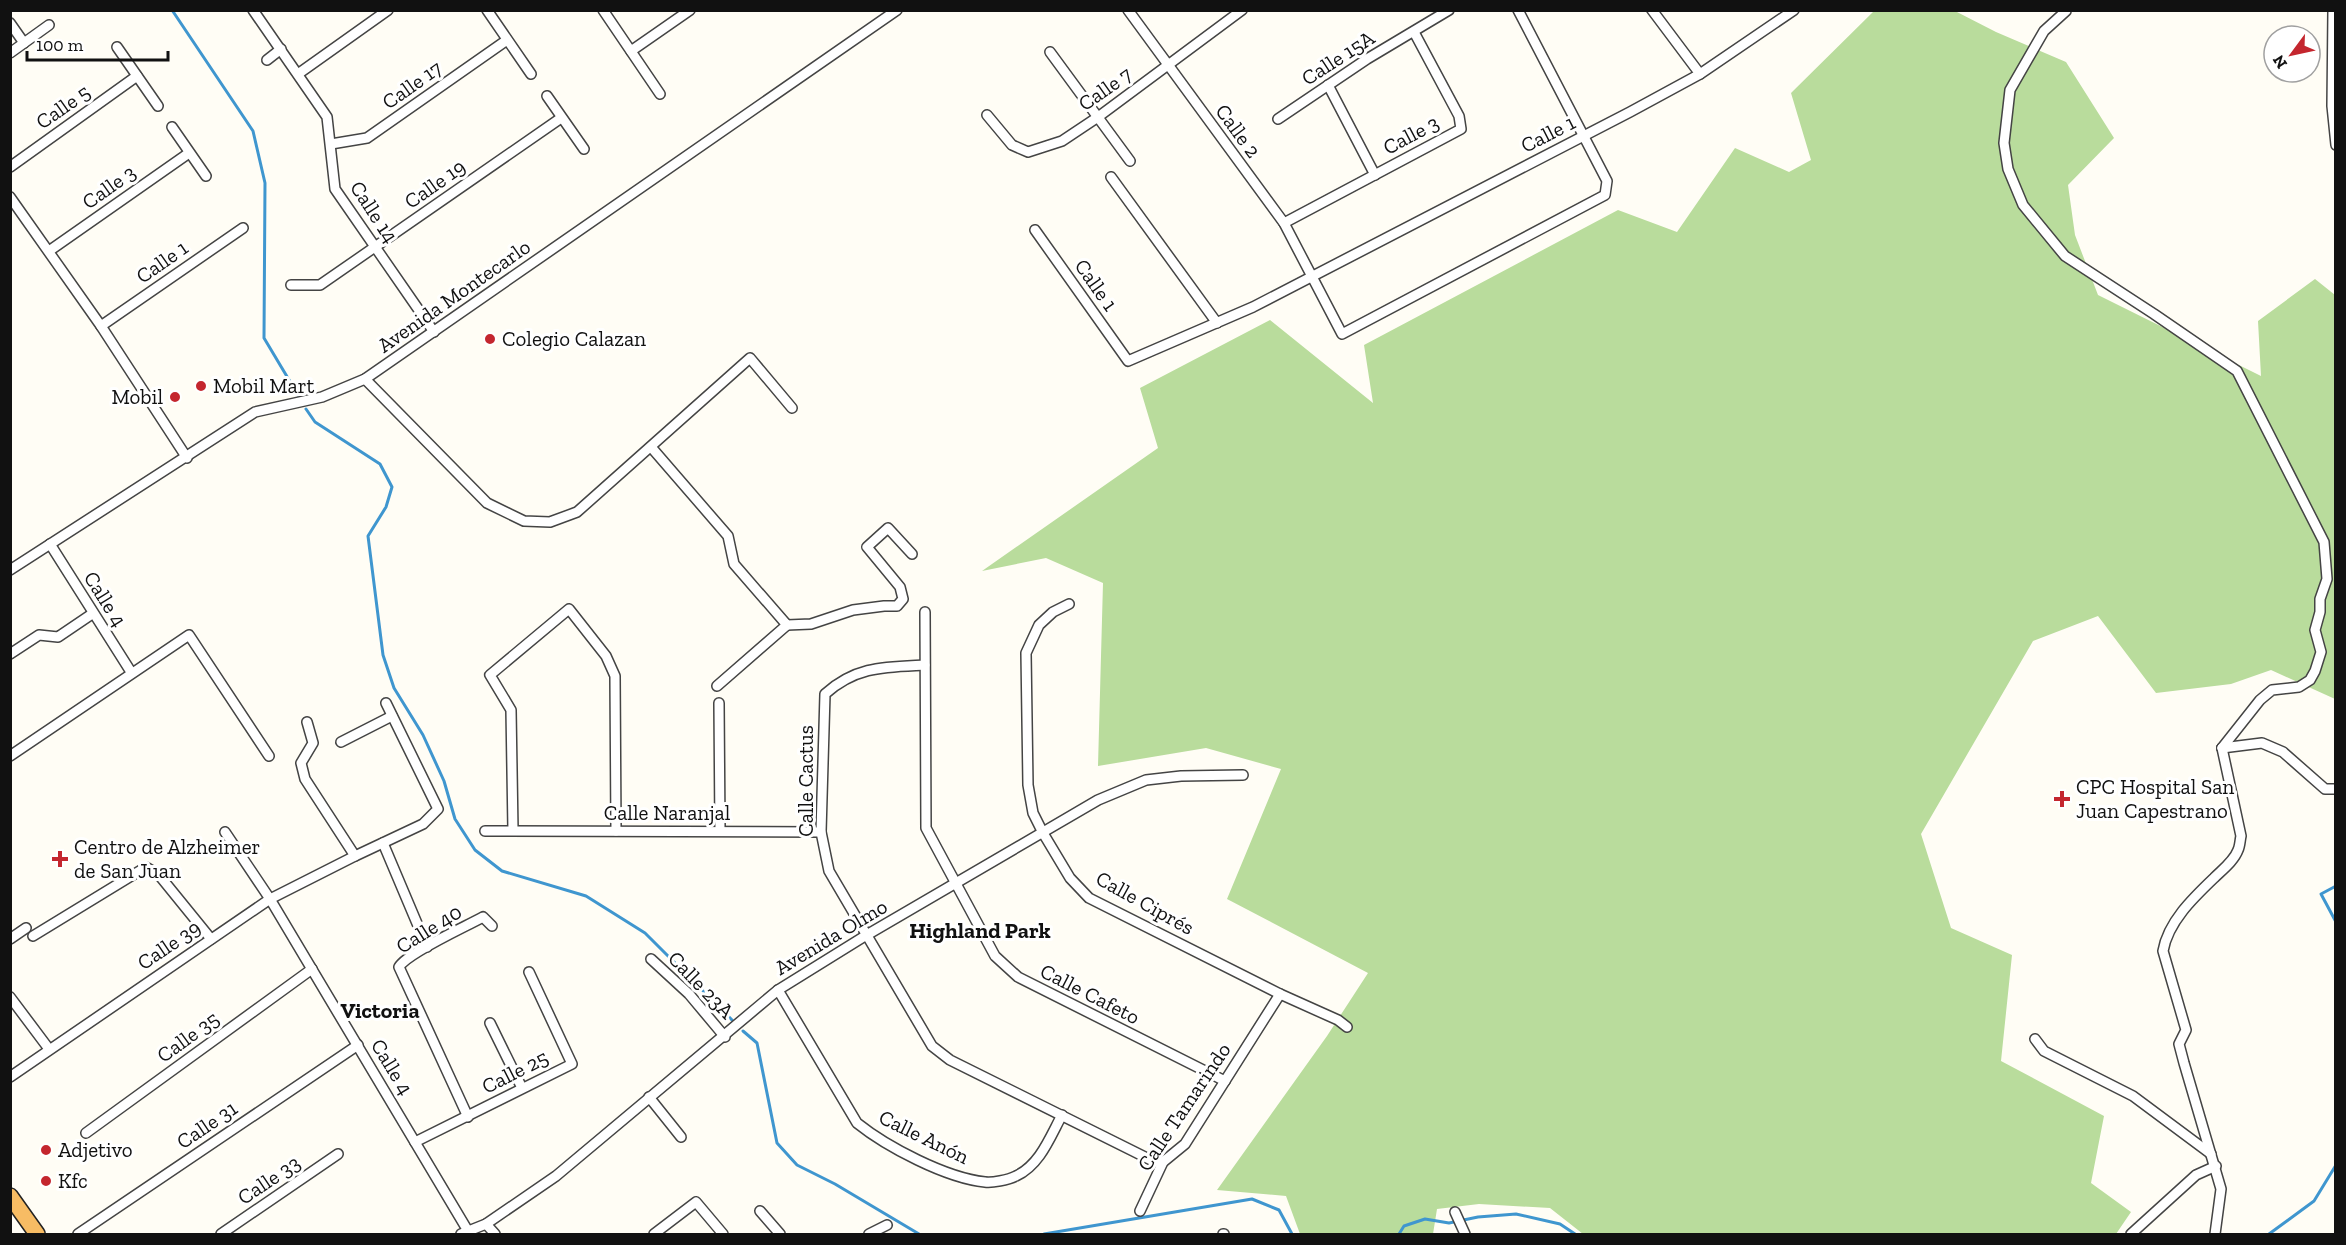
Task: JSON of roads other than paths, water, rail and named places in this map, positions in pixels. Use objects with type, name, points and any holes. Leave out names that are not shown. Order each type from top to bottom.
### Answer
[{"type":"highway","points":[[10,1196],[37,1234]]},
{"type":"street","name":"Calle 14","points":[[253,10],[327,117],[335,189],[434,332]]},
{"type":"street","points":[[298,74],[388,10]]},
{"type":"street","points":[[487,10],[531,74]]},
{"type":"street","points":[[603,10],[660,94]]},
{"type":"street","points":[[631,51],[690,10]]},
{"type":"street","name":"Avenida Montecarlo","points":[[10,570],[187,458],[255,412],[322,397],[365,379],[897,10]]},
{"type":"street","name":"Calle 2","points":[[1128,10],[1284,223],[1341,334],[1605,195],[1606,182],[1583,137]]},
{"type":"street","name":"Calle 7","points":[[987,115],[1012,145],[1028,152],[1062,141],[1242,10]]},
{"type":"street","name":"Calle 15A","points":[[1278,119],[1449,10]]},
{"type":"street","points":[[1518,10],[1583,137]]},
{"type":"street","points":[[1652,10],[1700,74]]},
{"type":"street","name":"Calle 1","points":[[1035,230],[1128,362],[1217,323],[1311,277],[1583,137],[1700,74],[1794,10]]},
{"type":"street","points":[[2333,10],[2332,106],[2336,145]]},
{"type":"street","points":[[2066,11],[2044,31],[2010,90],[2004,143],[2008,169],[2023,205],[2065,256],[2237,371],[2324,542],[2327,579],[2320,599],[2320,612],[2315,630],[2321,652],[2315,671],[2310,680],[2300,687],[2272,690],[2260,700],[2222,748]]},
{"type":"street","points":[[10,23],[24,43]]},
{"type":"street","points":[[10,53],[49,25]]},
{"type":"street","name":"Calle 3","points":[[1284,223],[1461,129],[1459,116],[1414,32]]},
{"type":"street","name":"Calle 17","points":[[331,144],[367,138],[507,40]]},
{"type":"street","points":[[117,47],[158,106]]},
{"type":"street","points":[[267,60],[280,50]]},
{"type":"street","points":[[1050,52],[1130,161]]},
{"type":"street","name":"Calle 5","points":[[10,167],[137,76]]},
{"type":"street","points":[[1328,85],[1375,175]]},
{"type":"street","points":[[547,96],[584,149]]},
{"type":"street","name":"Calle 19","points":[[291,285],[320,285],[561,118]]},
{"type":"street","points":[[172,127],[206,176]]},
{"type":"street","name":"Calle 3","points":[[49,251],[189,153]]},
{"type":"street","points":[[1111,177],[1217,323]]},
{"type":"street","points":[[10,197],[101,326],[187,458]]},
{"type":"street","name":"Calle 1","points":[[101,326],[243,228]]},
{"type":"street","points":[[365,379],[487,504],[524,521],[550,522],[577,512],[750,358],[792,408]]},
{"type":"street","points":[[651,447],[728,536],[734,564],[788,625]]},
{"type":"street","points":[[717,686],[788,625],[811,624],[853,610],[897,606],[903,599],[900,587],[867,547],[888,528],[912,554]]},
{"type":"street","name":"Calle 4","points":[[50,544],[92,614],[131,672]]},
{"type":"street","name":"Calle Ciprés","points":[[1069,604],[1053,612],[1039,625],[1026,653],[1028,785],[1033,813],[1070,878],[1089,898],[1280,994],[1338,1020],[1347,1027]]},
{"type":"street","points":[[513,830],[511,710],[490,675],[569,609],[606,656],[615,676],[616,831]]},
{"type":"street","name":"Calle Cafeto","points":[[925,612],[926,828],[995,956],[1018,977],[1225,1081]]},
{"type":"street","points":[[10,654],[39,634],[58,637],[92,614]]},
{"type":"street","points":[[10,756],[131,672],[189,635],[269,756]]},
{"type":"street","name":"Calle Cactus","points":[[925,665],[878,668],[840,681],[825,694],[821,832],[829,871],[865,936],[932,1046],[950,1060],[1153,1161],[1163,1162]]},
{"type":"street","name":"Calle 39","points":[[10,1077],[270,899],[423,824],[438,809],[386,703]]},
{"type":"street","points":[[719,703],[720,831]]},
{"type":"street","points":[[341,742],[392,716]]},
{"type":"street","points":[[307,723],[313,743],[301,763],[305,779],[355,856]]},
{"type":"street","points":[[2222,748],[2262,743],[2283,752],[2325,789],[2336,789]]},
{"type":"street","points":[[2215,1234],[2220,1188],[2216,1166],[2184,1063],[2180,1044],[2186,1030],[2163,951],[2170,929],[2238,850],[2241,836],[2222,748]]},
{"type":"street","name":"Avenida Olmo","points":[[465,1233],[486,1224],[556,1176],[778,990],[865,936],[1098,800],[1146,780],[1182,776],[1243,775]]},
{"type":"street","name":"Calle Naranjal","points":[[485,831],[821,832]]},
{"type":"street","name":"Calle 4","points":[[225,832],[270,899],[358,1045],[465,1233]]},
{"type":"street","points":[[383,843],[427,947]]},
{"type":"street","points":[[33,936],[146,867],[159,875],[211,939]]},
{"type":"street","name":"Calle 40","points":[[468,1117],[399,968],[402,963],[427,947],[483,917],[492,926]]},
{"type":"street","points":[[10,939],[26,928]]},
{"type":"street","name":"Calle 23A","points":[[651,959],[689,994],[725,1036]]},
{"type":"street","name":"Calle 35","points":[[86,1133],[312,969]]},
{"type":"street","name":"Calle 25","points":[[415,1142],[572,1064],[529,972]]},
{"type":"street","name":"Calle Anón","points":[[778,990],[857,1123],[873,1136],[952,1176],[987,1183],[1016,1176],[1039,1158],[1062,1115]]},
{"type":"street","name":"Calle Tamarindo","points":[[1140,1211],[1163,1162],[1185,1144],[1280,994]]},
{"type":"street","points":[[10,997],[49,1049]]},
{"type":"street","points":[[490,1023],[522,1089]]},
{"type":"street","points":[[2035,1039],[2044,1051],[2133,1096],[2211,1154]]},
{"type":"street","name":"Calle 31","points":[[78,1234],[358,1045]]},
{"type":"street","points":[[649,1097],[681,1137]]},
{"type":"street","name":"Calle 33","points":[[220,1234],[338,1154]]},
{"type":"street","points":[[2131,1234],[2196,1175],[2216,1166]]},
{"type":"street","points":[[654,1234],[696,1202],[723,1234]]},
{"type":"street","points":[[760,1210],[780,1234]]},
{"type":"street","points":[[1455,1212],[1464,1233]]},
{"type":"street","points":[[486,1224],[495,1234]]},
{"type":"street","points":[[869,1234],[886,1225]]},
{"type":"waterway","points":[[172,10],[253,131],[265,183],[264,338],[298,395]]},
{"type":"waterway","points":[[306,409],[315,422],[380,464],[392,487],[386,507],[368,536],[383,655],[394,688],[423,735],[444,781],[455,819],[475,850],[502,871],[586,896],[645,933],[732,1020]]},
{"type":"waterway","points":[[2336,886],[2321,894],[2336,922]]},
{"type":"waterway","points":[[743,1031],[757,1043],[777,1143],[797,1165],[835,1184],[919,1234]]},
{"type":"waterway","points":[[2269,1234],[2314,1201],[2336,1165]]},
{"type":"waterway","points":[[1044,1234],[1252,1199],[1279,1210],[1292,1234]]},
{"type":"waterway","points":[[1399,1234],[1404,1226],[1425,1219],[1449,1223],[1478,1217],[1516,1214],[1560,1224],[1575,1234]]},
{"type":"place","name":"Colegio Calazan","points":[[490,339]]},
{"type":"place","name":"Mobil Mart","points":[[201,386]]},
{"type":"place","name":"Mobil","points":[[175,397]]},
{"type":"place","name":"CPC Hospital San Juan Capestrano","points":[[2062,799]]},
{"type":"place","name":"Centro de Alzheimer de San Juan","points":[[60,859]]},
{"type":"place","name":"Adjetivo","points":[[46,1150]]},
{"type":"place","name":"Kfc","points":[[46,1181]]},
{"type":"district","name":"Highland Park","points":[[980,930]]},
{"type":"district","name":"Victoria","points":[[380,1010]]}]
